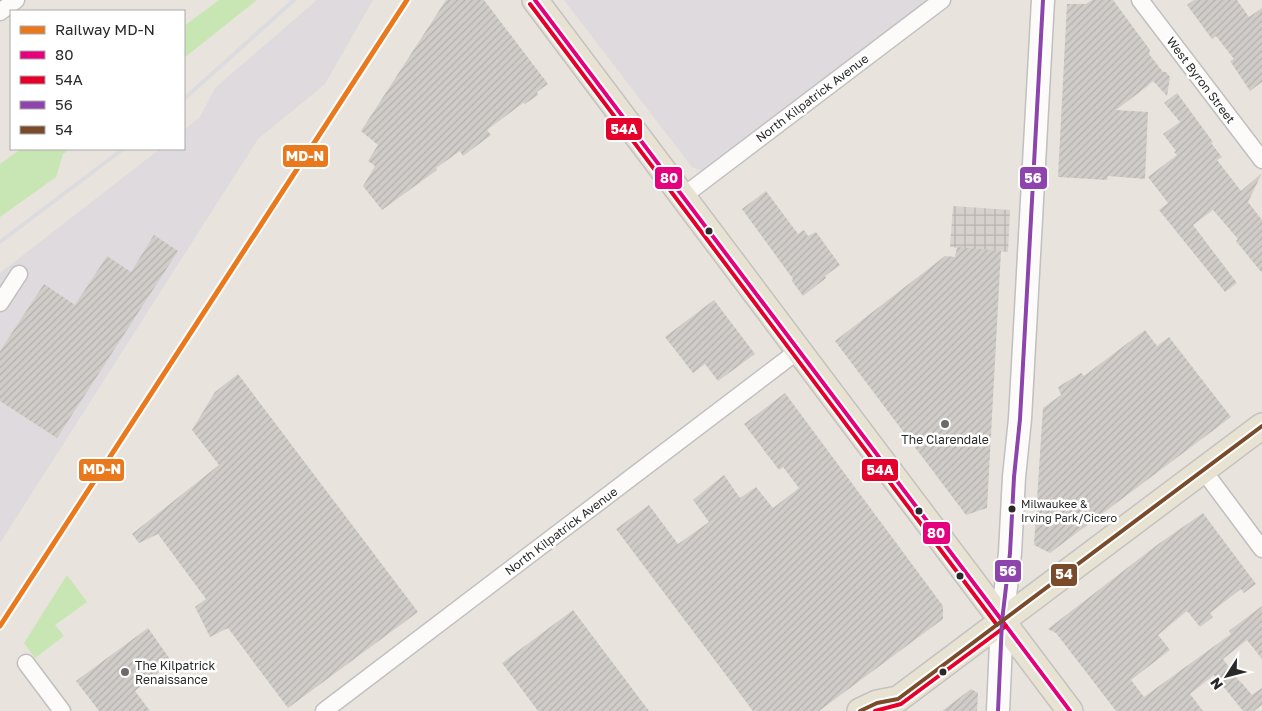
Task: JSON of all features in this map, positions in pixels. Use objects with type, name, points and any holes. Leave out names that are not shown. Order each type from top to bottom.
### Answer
[{"type":"main road","points":[[535,0],[1070,711]]},
{"type":"main road","points":[[998,711],[1002,621],[1010,553],[1014,477],[1020,419],[1043,0]]},
{"type":"main road","points":[[860,711],[877,703],[894,705],[1002,621],[1262,426]]},
{"type":"street","points":[[0,12],[16,0]]},
{"type":"street","name":"North Kilpatrick Avenue","points":[[682,197],[942,0]]},
{"type":"street","name":"West Byron Street","points":[[1140,0],[1262,160]]},
{"type":"street","points":[[0,303],[19,274]]},
{"type":"street","name":"North Kilpatrick Avenue","points":[[324,711],[799,350]]},
{"type":"street","points":[[1203,470],[1262,549]]},
{"type":"street","points":[[26,663],[62,711]]},
{"type":"shaded area","points":[[317,0],[373,0],[325,84],[258,139],[0,543],[0,273],[159,150],[185,150],[185,129],[200,117],[215,88]]},
{"type":"shaded area","points":[[564,0],[931,0],[703,170],[692,167]]},
{"type":"shaded area","points":[[953,206],[1010,210],[1008,252],[950,247]]},
{"type":"green space","points":[[219,0],[257,0],[185,57],[185,25]]},
{"type":"green space","points":[[20,150],[69,150],[63,154],[56,177],[0,217],[0,164]]},
{"type":"green space","points":[[67,575],[87,602],[55,625],[64,636],[35,658],[24,643]]},
{"type":"building","points":[[446,0],[484,0],[548,84],[537,92],[538,95],[525,104],[523,103],[487,130],[491,135],[463,156],[460,151],[382,210],[363,186],[375,166],[368,161],[378,145],[361,131]]},
{"type":"building","points":[[1092,0],[1113,0],[1150,50],[1149,54],[1163,72],[1166,72],[1170,77],[1167,96],[1153,81],[1116,110],[1148,112],[1145,179],[1108,176],[1107,180],[1058,177],[1067,4],[1086,4]]},
{"type":"building","points":[[1194,0],[1237,0],[1249,17],[1262,8],[1262,82],[1250,91],[1230,61],[1234,59],[1216,36],[1212,39],[1187,5]]},
{"type":"building","points":[[1177,93],[1213,142],[1211,143],[1222,157],[1217,160],[1241,191],[1262,173],[1248,202],[1262,220],[1262,273],[1236,241],[1238,239],[1213,210],[1193,225],[1237,283],[1225,292],[1159,210],[1168,203],[1148,177],[1177,155],[1163,134],[1180,122],[1164,103]]},
{"type":"building","points":[[766,191],[798,234],[804,230],[808,236],[816,232],[840,265],[803,296],[792,281],[793,279],[742,209]]},
{"type":"building","points":[[154,235],[178,251],[57,438],[0,401],[0,351],[44,284],[75,305],[107,256],[131,272]]},
{"type":"building","name":"The Clarendale","points":[[957,247],[1001,251],[987,508],[966,515],[835,341],[945,256],[955,257]]},
{"type":"building","points":[[714,300],[755,354],[718,381],[705,364],[693,373],[665,337]]},
{"type":"building","points":[[1145,330],[1157,346],[1169,337],[1231,417],[1050,553],[1034,545],[1043,408],[1061,395],[1058,387],[1081,373],[1084,376]]},
{"type":"building","points":[[238,374],[418,612],[288,708],[228,628],[210,637],[195,607],[206,599],[158,534],[139,543],[132,534],[219,465],[192,430],[215,392]]},
{"type":"building","points":[[785,393],[943,606],[943,619],[819,711],[753,711],[616,529],[649,505],[678,544],[709,522],[693,500],[724,475],[740,498],[756,487],[773,508],[799,488],[783,467],[779,470],[744,424]]},
{"type":"building","points":[[1203,513],[1256,584],[1244,593],[1241,589],[1210,613],[1213,617],[1200,627],[1187,611],[1158,635],[1170,650],[1131,680],[1144,697],[1231,634],[1229,631],[1262,606],[1262,659],[1247,640],[1223,659],[1252,695],[1262,688],[1262,705],[1254,711],[1243,711],[1214,675],[1190,694],[1203,711],[1116,711],[1056,633],[1048,629],[1157,545]]},
{"type":"building","points":[[573,610],[649,711],[538,711],[502,663]]},
{"type":"building","name":"The Kilpatrick Renaissance","points":[[148,628],[172,662],[135,691],[150,711],[99,711],[76,681]]},
{"type":"building","points":[[971,689],[978,693],[977,711],[942,711]]},
{"type":"railway","points":[[185,98],[294,0]]},
{"type":"railway","points":[[0,242],[122,150]]},
{"type":"rail line","name":"MD-N","points":[[0,626],[407,0]]},
{"type":"transit line","name":"80","points":[[535,0],[1070,711]]},
{"type":"transit line","name":"56","points":[[998,711],[1002,621],[1010,553],[1014,477],[1020,419],[1043,0]]},
{"type":"transit line","name":"54A","points":[[530,4],[997,625]]},
{"type":"transit line","name":"54","points":[[860,711],[877,703],[898,699],[1262,426]]},
{"type":"transit line","name":"54A","points":[[875,711],[901,704],[1006,626]]},
{"type":"place","name":"The Clarendale","points":[[945,424]]},
{"type":"place","name":"Milwaukee & Irving Park/Cicero","points":[[1012,509]]},
{"type":"place","name":"The Kilpatrick Renaissance","points":[[125,672]]}]
